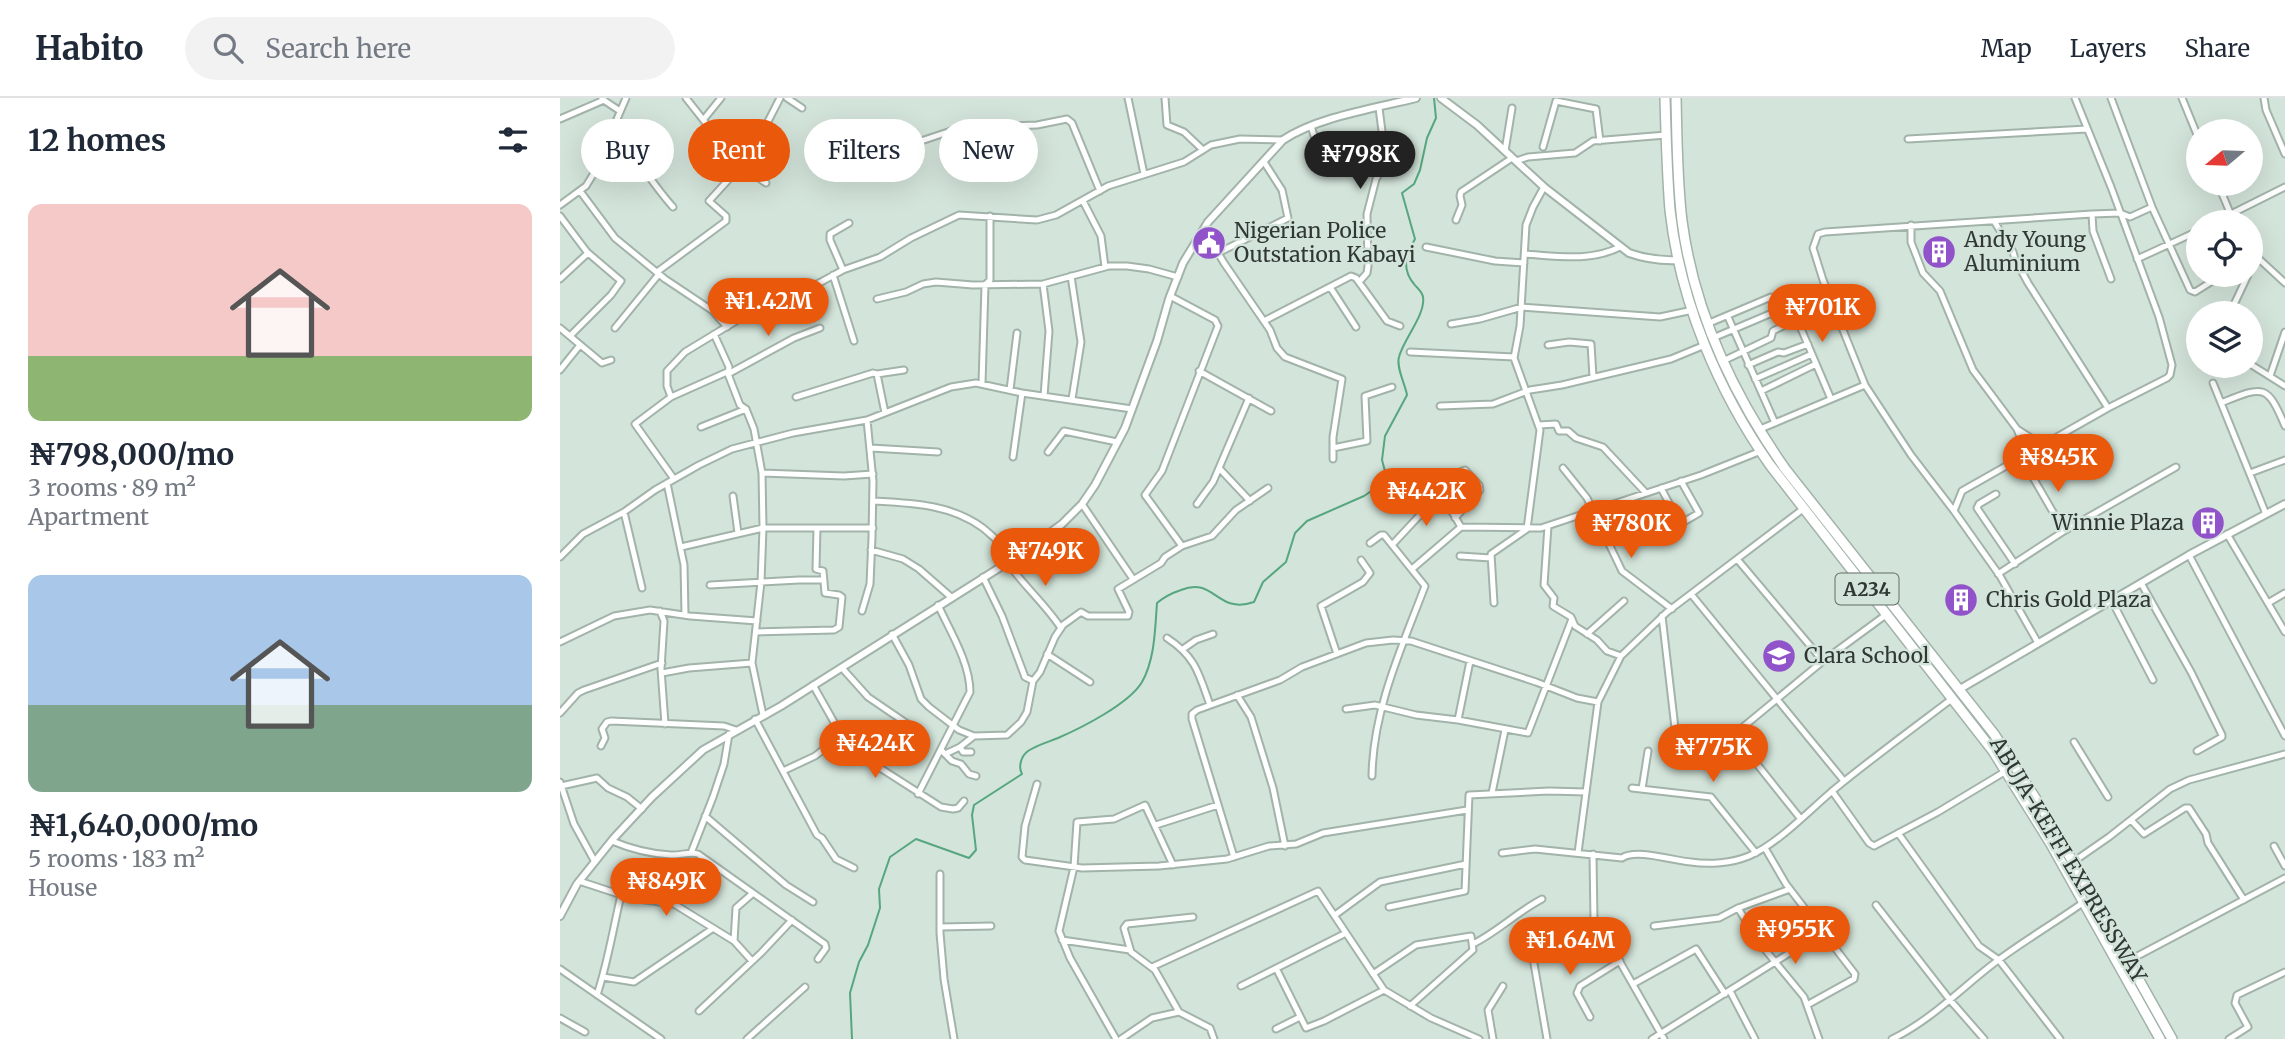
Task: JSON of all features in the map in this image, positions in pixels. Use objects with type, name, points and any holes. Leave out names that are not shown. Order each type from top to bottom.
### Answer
[{"type":"highway","name":"ABUJA-KEFFI EXPRESSWAY","points":[[1665,98],[1671,211],[1679,260],[1693,310],[1709,346],[1758,430],[1832,530],[1994,734],[2035,796],[2172,1039]]},
{"type":"highway","name":"ABUJA-KEFFI EXPRESSWAY","points":[[1676,98],[1682,219],[1695,286],[1707,324],[1709,346]]},
{"type":"highway","name":"ABUJA-KEFFI EXPRESSWAY","points":[[1709,346],[1719,351],[1739,416],[1761,451],[1803,509],[1953,698],[2006,771],[2084,902],[2160,1039]]},
{"type":"street","points":[[617,119],[626,98]]},
{"type":"street","points":[[686,98],[704,119],[721,98]]},
{"type":"street","points":[[769,119],[779,98]]},
{"type":"street","points":[[787,98],[802,108]]},
{"type":"street","points":[[1128,98],[1144,174]]},
{"type":"street","points":[[1165,98],[1167,125],[1184,132],[1203,150]]},
{"type":"street","points":[[560,916],[562,906],[579,881],[612,841],[642,808],[703,750],[842,668],[1016,557],[1062,524],[1082,504],[1095,485],[1118,442],[1157,341],[1183,263],[1204,229],[1283,140],[1311,126],[1416,98]]},
{"type":"street","points":[[1441,98],[1450,101],[1544,187],[1620,247],[1644,259],[1679,260]]},
{"type":"street","points":[[1954,511],[1962,491],[2108,408],[2167,378],[2172,370],[2159,317],[2075,98]]},
{"type":"street","points":[[2110,98],[2152,207],[2186,281]]},
{"type":"street","points":[[2182,98],[2191,119]]},
{"type":"street","points":[[2264,98],[2266,110],[2285,154]]},
{"type":"street","points":[[560,119],[603,99],[620,111]]},
{"type":"street","points":[[1542,147],[1556,102],[1596,109],[1600,141]]},
{"type":"street","points":[[1359,282],[1367,273],[1368,266],[1367,214],[1376,179],[1386,162],[1379,108]]},
{"type":"street","points":[[1505,151],[1512,108]]},
{"type":"street","points":[[925,140],[960,128],[1037,125],[1067,119],[1072,122],[1100,191]]},
{"type":"street","points":[[1311,126],[1322,161]]},
{"type":"street","points":[[1908,139],[2087,129]]},
{"type":"street","points":[[1456,220],[1462,205],[1461,192],[1514,160],[1575,153],[1593,141],[1666,135]]},
{"type":"street","points":[[671,397],[667,386],[667,371],[685,352],[741,318],[810,288],[843,270],[880,257],[911,238],[959,215],[1037,220],[1056,215],[1100,191],[1184,162],[1211,145],[1240,138],[1283,140]]},
{"type":"street","points":[[1218,253],[1288,218],[1282,190],[1264,162]]},
{"type":"street","points":[[560,205],[588,182]]},
{"type":"street","points":[[652,182],[673,207]]},
{"type":"street","points":[[615,328],[658,273],[726,221],[726,216],[709,201],[726,182]]},
{"type":"street","points":[[1527,529],[1540,430],[1514,357],[1522,307],[1526,225],[1544,187]]},
{"type":"street","points":[[2241,210],[2285,187]]},
{"type":"street","points":[[580,191],[611,234],[658,273],[713,311],[727,327]]},
{"type":"street","points":[[1083,201],[1101,236],[1105,267]]},
{"type":"street","points":[[2038,643],[1998,574],[1910,454],[1865,385],[1823,280],[1813,248],[1814,241],[1818,234],[1825,232],[2092,214],[2120,213],[2130,217],[2152,207]]},
{"type":"street","points":[[2092,214],[2092,231],[2111,279]]},
{"type":"street","points":[[560,216],[588,253],[621,283],[570,336]]},
{"type":"street","points":[[982,384],[985,285],[990,280],[990,216]]},
{"type":"street","points":[[1994,221],[2028,283],[2108,408]]},
{"type":"street","points":[[843,270],[830,234],[849,223]]},
{"type":"street","points":[[1911,225],[1911,242],[1924,275],[1940,291],[1973,370],[2017,429],[2027,454]]},
{"type":"street","points":[[1204,229],[1264,321],[1277,348],[1286,357],[1342,379],[1333,437],[1333,459]]},
{"type":"street","points":[[2137,259],[2186,236]]},
{"type":"street","points":[[1426,247],[1495,261],[1524,263]]},
{"type":"street","points":[[1525,254],[1576,258],[1609,252],[1620,247]]},
{"type":"street","points":[[560,279],[588,253]]},
{"type":"street","points":[[2263,263],[2285,283]]},
{"type":"street","points":[[877,299],[936,282],[1043,284],[1105,267],[1149,269],[1178,277]]},
{"type":"street","points":[[833,275],[854,341]]},
{"type":"street","points":[[1071,276],[1081,342],[1072,399]]},
{"type":"street","points":[[1264,321],[1352,276],[1387,321],[1401,326]]},
{"type":"street","points":[[1043,284],[1049,331],[1044,396]]},
{"type":"street","points":[[1330,287],[1356,327]]},
{"type":"street","points":[[2189,287],[2192,293],[2205,287]]},
{"type":"street","points":[[1170,296],[1218,326],[1161,471],[1145,495],[1182,545]]},
{"type":"street","points":[[1707,324],[1771,297]]},
{"type":"street","points":[[1440,406],[1487,405],[1526,392],[1671,359],[1709,346],[1733,329],[1789,305],[1792,306],[1831,399]]},
{"type":"street","points":[[1451,324],[1522,307],[1660,317],[1693,310]]},
{"type":"street","points":[[1728,317],[1775,423]]},
{"type":"street","points":[[1723,368],[1742,352],[1772,338],[1773,331],[1797,319]]},
{"type":"street","points":[[560,328],[602,363],[611,360]]},
{"type":"street","points":[[674,479],[635,425],[671,397],[820,328]]},
{"type":"street","points":[[2270,376],[2285,332]]},
{"type":"street","points":[[1010,390],[1017,333]]},
{"type":"street","points":[[714,334],[729,367],[727,373],[740,405],[746,409],[754,429],[762,472],[761,582],[752,663],[763,715]]},
{"type":"street","points":[[1548,345],[1569,342],[1591,344],[1593,377]]},
{"type":"street","points":[[1748,365],[1778,352],[1784,354],[1808,344]]},
{"type":"street","points":[[560,370],[580,345]]},
{"type":"street","points":[[1410,352],[1514,357]]},
{"type":"street","points":[[1755,379],[1812,354]]},
{"type":"street","points":[[1761,391],[1816,364]]},
{"type":"street","points":[[796,397],[873,373],[904,370]]},
{"type":"street","points":[[1199,371],[1271,411]]},
{"type":"street","points":[[2263,372],[2285,386]]},
{"type":"street","points":[[877,374],[884,414]]},
{"type":"street","points":[[560,557],[583,534],[624,512],[674,479],[732,449],[867,420],[932,393],[972,383],[1132,409]]},
{"type":"street","points":[[2213,383],[2266,514]]},
{"type":"street","points":[[1758,430],[1865,385]]},
{"type":"street","points":[[1333,448],[1367,441],[1365,396],[1392,387]]},
{"type":"street","points":[[2221,403],[2251,392],[2264,392],[2274,400],[2285,426]]},
{"type":"street","points":[[1013,457],[1022,393]]},
{"type":"street","points":[[1197,504],[1213,482],[1249,398]]},
{"type":"street","points":[[701,426],[746,409]]},
{"type":"street","points":[[862,611],[870,584],[873,528],[873,474],[867,420]]},
{"type":"street","points":[[1539,425],[1556,424],[1559,431],[1568,431],[1576,438],[1603,447],[1645,492]]},
{"type":"street","points":[[2017,429],[2042,445]]},
{"type":"street","points":[[1048,452],[1064,431],[1068,430],[1118,442]]},
{"type":"street","points":[[871,449],[938,452]]},
{"type":"street","points":[[1412,569],[1461,527],[1527,529],[1548,526],[1761,451]]},
{"type":"street","points":[[2250,473],[2285,460]]},
{"type":"street","points":[[1998,574],[2064,531],[2176,467]]},
{"type":"street","points":[[1219,468],[1250,501]]},
{"type":"street","points":[[1563,468],[1587,498],[1622,572],[1672,609]]},
{"type":"street","points":[[2028,469],[2064,531]]},
{"type":"street","points":[[1392,545],[1463,470],[1479,485],[1480,490],[1455,518]]},
{"type":"street","points":[[762,472],[844,476],[873,474]]},
{"type":"street","points":[[1661,488],[1680,524],[1699,513],[1681,481]]},
{"type":"street","points":[[667,483],[684,565],[685,615]]},
{"type":"street","points":[[892,634],[909,665],[921,699],[957,729],[974,736],[1007,735],[1027,712],[1033,681],[1061,628],[1081,612],[1088,616],[1128,617],[1129,612],[1118,591],[1182,545],[1212,536],[1236,510],[1268,488]]},
{"type":"street","points":[[1441,493],[1461,527]]},
{"type":"street","points":[[1996,494],[1977,508],[2015,564]]},
{"type":"street","points":[[733,496],[738,533]]},
{"type":"street","points":[[873,500],[920,503],[948,510],[981,527],[1016,557]]},
{"type":"street","points":[[1082,504],[1133,579]]},
{"type":"street","points":[[1960,689],[2189,555],[2285,504]]},
{"type":"street","points":[[1577,853],[1598,702],[1621,656],[1662,616],[1803,509]]},
{"type":"street","points":[[624,512],[642,588]]},
{"type":"street","points":[[1548,526],[1544,585],[1554,598],[1553,606],[1572,619],[1575,625],[1597,640],[1607,651],[1621,656]]},
{"type":"street","points":[[681,547],[763,528],[873,528]]},
{"type":"street","points":[[756,632],[836,630],[839,627],[843,600],[839,595],[824,592],[823,571],[816,569],[817,528]]},
{"type":"street","points":[[1493,603],[1492,551],[1527,529]]},
{"type":"street","points":[[1370,543],[1383,534],[1425,586],[1381,707],[1372,758],[1372,776]]},
{"type":"street","points":[[2227,534],[2285,632]]},
{"type":"street","points":[[872,550],[903,559],[951,597]]},
{"type":"street","points":[[2189,555],[2285,736]]},
{"type":"street","points":[[1460,556],[1491,558]]},
{"type":"street","points":[[1737,559],[1823,661]]},
{"type":"street","points":[[1337,654],[1321,606],[1363,582],[1370,573],[1361,560]]},
{"type":"street","points":[[1007,562],[1061,628]]},
{"type":"street","points":[[983,577],[1026,677],[1033,681]]},
{"type":"street","points":[[710,585],[824,580]]},
{"type":"street","points":[[2141,583],[2191,672],[2222,735],[2197,751]]},
{"type":"street","points":[[2268,603],[2285,593]]},
{"type":"street","points":[[1691,594],[1844,781]]},
{"type":"street","points":[[1587,634],[1624,601]]},
{"type":"street","points":[[2112,601],[2153,680]]},
{"type":"street","points":[[919,794],[943,752],[970,692],[970,682],[958,648],[938,605]]},
{"type":"street","points":[[560,642],[614,616],[650,610],[757,621]]},
{"type":"street","points":[[660,611],[664,621],[662,673],[665,724]]},
{"type":"street","points":[[1800,818],[1736,735],[1737,732],[1776,697],[1887,614]]},
{"type":"street","points":[[1662,616],[1675,728]]},
{"type":"street","points":[[1346,709],[1375,705],[1416,715],[1529,732],[1572,619]]},
{"type":"street","points":[[1183,649],[1196,640],[1213,634]]},
{"type":"street","points":[[1167,638],[1191,658],[1210,705]]},
{"type":"street","points":[[1234,857],[1192,719],[1192,714],[1197,710],[1280,680],[1302,667],[1372,641],[1404,641],[1577,698],[1598,702]]},
{"type":"street","points":[[1047,654],[1090,682]]},
{"type":"street","points":[[1458,720],[1470,661]]},
{"type":"street","points":[[560,713],[584,690],[662,663]]},
{"type":"street","points":[[662,673],[752,663]]},
{"type":"street","points":[[842,668],[868,696],[909,725]]},
{"type":"street","points":[[813,685],[842,734],[877,766],[946,809],[958,808],[964,801]]},
{"type":"street","points":[[1237,695],[1251,717],[1273,788],[1285,846]]},
{"type":"street","points":[[1502,852],[1535,849],[1622,858],[1631,854],[1693,863],[1719,863],[1747,857],[1765,848],[1844,781],[1953,698]]},
{"type":"street","points":[[755,719],[817,835],[836,859],[854,868]]},
{"type":"street","points":[[601,746],[605,738],[602,729],[607,722],[623,720],[724,726],[736,730]]},
{"type":"street","points":[[1492,793],[1505,730]]},
{"type":"street","points":[[691,853],[724,764],[729,734]]},
{"type":"street","points":[[783,771],[815,756],[842,734]]},
{"type":"street","points":[[943,752],[960,747],[974,736]]},
{"type":"street","points":[[2074,742],[2108,797]]},
{"type":"street","points":[[960,747],[963,752],[971,752]]},
{"type":"street","points":[[1642,789],[1648,751]]},
{"type":"street","points":[[943,752],[952,761],[961,764],[969,774],[976,776]]},
{"type":"street","points":[[2073,862],[2170,789],[2189,780],[2285,754]]},
{"type":"street","points":[[1832,791],[1872,846],[2006,771]]},
{"type":"street","points":[[595,862],[574,824],[561,784],[597,778],[608,788],[642,808]]},
{"type":"street","points":[[1037,784],[1025,826],[1022,857],[1025,860],[1074,867],[1174,864],[1234,857],[1269,846],[1296,844],[1323,833],[1467,810]]},
{"type":"street","points":[[1632,788],[1711,797],[1756,853]]},
{"type":"street","points":[[1389,907],[1464,892],[1469,795],[1556,790],[1586,792]]},
{"type":"street","points":[[1174,864],[1145,805],[1114,819],[1078,821],[1074,867],[1059,931],[1070,958],[1119,1039],[1149,1020],[1179,1012]]},
{"type":"street","points":[[1157,825],[1218,805]]},
{"type":"street","points":[[2131,820],[2144,834],[2189,808],[2244,900]]},
{"type":"street","points":[[705,816],[786,885],[813,902]]},
{"type":"street","points":[[1898,833],[1979,946],[1999,960],[2060,1039]]},
{"type":"street","points":[[612,841],[650,853],[675,856],[698,854],[826,946],[818,959]]},
{"type":"street","points":[[2274,846],[2285,866]]},
{"type":"street","points":[[1765,848],[1790,889],[1855,976],[1807,1005]]},
{"type":"street","points":[[1593,855],[1594,922],[1620,961],[1662,1037]]},
{"type":"street","points":[[1335,915],[1381,882],[1466,864]]},
{"type":"street","points":[[940,874],[944,979],[954,1039]]},
{"type":"street","points":[[2129,961],[2285,877]]},
{"type":"street","points":[[579,881],[621,895],[674,904],[734,941],[752,961]]},
{"type":"street","points":[[1654,926],[1719,918],[1790,889]]},
{"type":"street","points":[[1152,967],[1318,891],[1384,990],[1431,1018],[1479,1039]]},
{"type":"street","points":[[734,941],[736,908],[752,894]]},
{"type":"street","points":[[597,995],[621,895]]},
{"type":"street","points":[[1473,944],[1493,934],[1521,910],[1542,899]]},
{"type":"street","points":[[1892,1039],[1907,1032],[1999,960],[2084,902]]},
{"type":"street","points":[[1876,905],[1984,1039]]},
{"type":"street","points":[[1738,908],[1758,941],[1804,997],[1819,1039]]},
{"type":"street","points":[[1193,916],[1127,924],[1125,928],[1133,955],[1152,967],[1179,1012],[1210,1028],[1214,1039]]},
{"type":"street","points":[[699,1011],[792,920]]},
{"type":"street","points":[[1547,1039],[1532,952],[1594,922]]},
{"type":"street","points":[[940,927],[991,926]]},
{"type":"street","points":[[603,977],[634,982],[712,929]]},
{"type":"street","points":[[1653,1039],[1662,1037],[1823,932]]},
{"type":"street","points":[[1241,986],[1346,933]]},
{"type":"street","points":[[1373,974],[1416,945],[1470,935],[1473,950],[1410,1006]]},
{"type":"street","points":[[1062,940],[1130,950]]},
{"type":"street","points":[[1633,984],[1696,948],[1728,993],[1755,1039]]},
{"type":"street","points":[[1590,1017],[1577,993],[1580,986],[1620,961]]},
{"type":"street","points":[[1276,968],[1304,1026],[1308,1027],[1384,990]]},
{"type":"street","points":[[560,969],[661,1039]]},
{"type":"street","points":[[2229,1039],[2248,1027],[2235,1003],[2236,995],[2285,972]]},
{"type":"street","points":[[1493,1039],[1488,1010],[1503,986]]},
{"type":"street","points":[[747,1039],[805,987]]},
{"type":"street","points":[[1276,1029],[1300,1017]]},
{"type":"street","points":[[560,1018],[585,1032]]},
{"type":"waterway","points":[[852,1039],[850,993],[880,908],[879,889],[890,857],[916,839],[969,858],[976,850],[972,815],[974,805],[1022,774],[1021,762],[1028,751],[1068,734],[1104,714],[1127,699],[1142,682],[1152,654],[1157,603],[1171,594],[1192,587],[1209,591],[1231,604],[1254,602],[1263,582],[1286,562],[1295,533],[1307,521],[1364,496],[1383,483],[1386,475],[1382,460],[1385,436],[1407,395],[1398,361],[1423,304],[1422,293],[1410,278],[1406,267],[1407,256],[1415,239],[1402,193],[1414,184],[1420,170],[1427,138],[1436,118],[1434,98]]},
{"type":"place","name":"Nigerian Police Outstation Kabayi","points":[[1209,243]]},
{"type":"place","name":"Andy Young Aluminium","points":[[1939,252]]},
{"type":"place","name":"Winnie Plaza","points":[[2208,523]]},
{"type":"place","name":"Chris Gold Plaza","points":[[1961,600]]},
{"type":"place","name":"Clara School","points":[[1779,656]]}]
